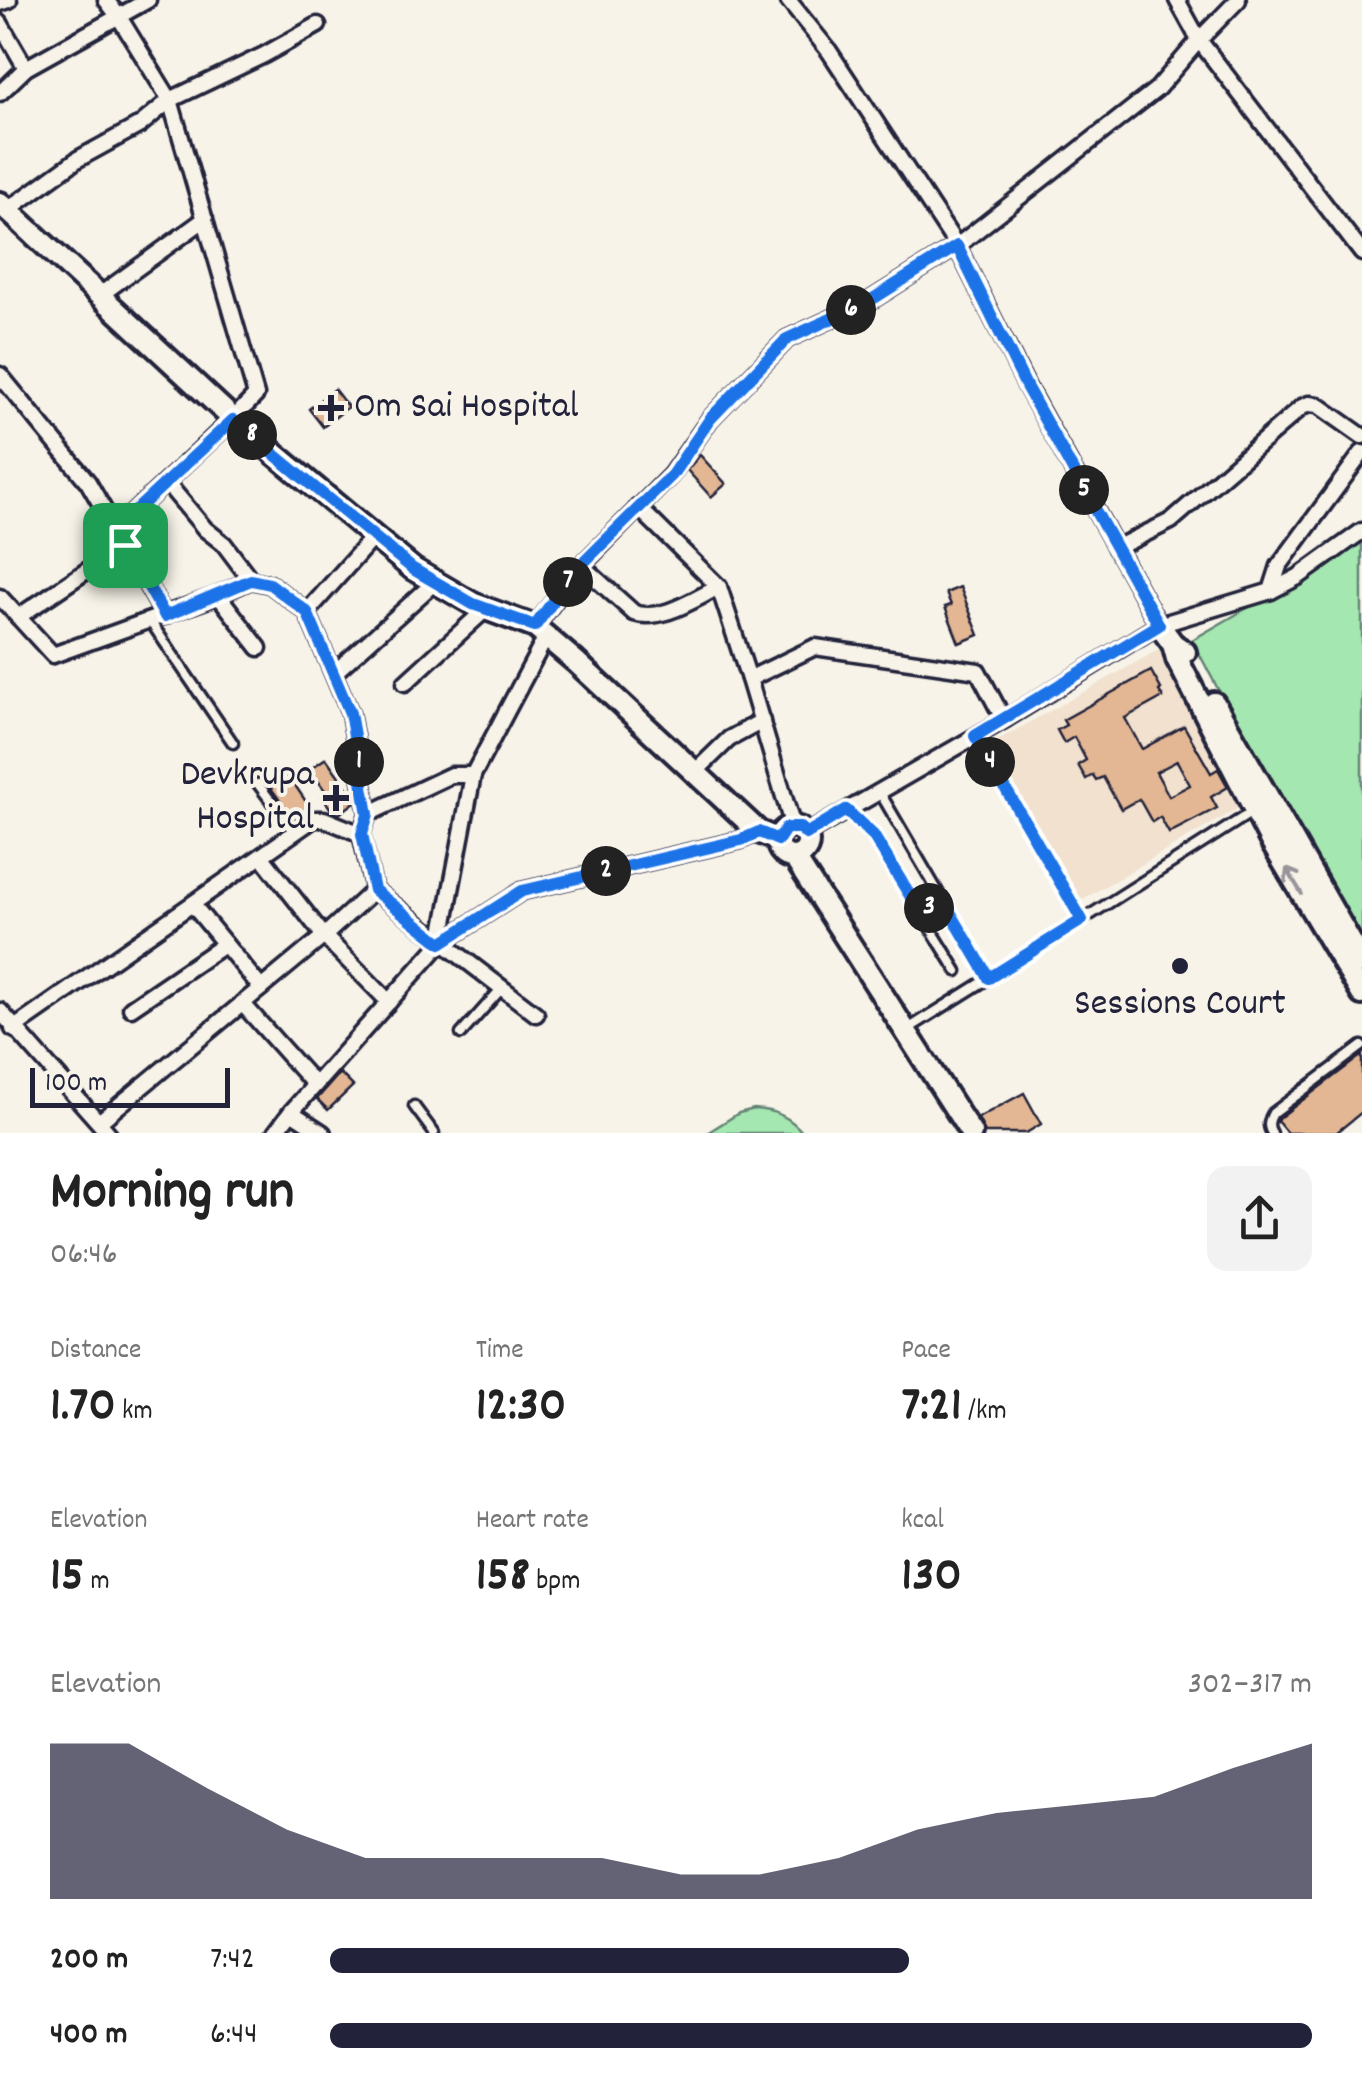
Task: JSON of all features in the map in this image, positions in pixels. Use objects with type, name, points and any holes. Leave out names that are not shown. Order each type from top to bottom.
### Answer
[{"type":"main road","points":[[5,206],[233,420],[413,569],[473,604],[540,632],[695,772],[784,833],[778,845],[784,854],[794,857],[971,1133]]},
{"type":"main road","points":[[1159,625],[1173,644],[1186,653],[1362,962]]},
{"type":"main road","points":[[1173,644],[1177,659],[1272,842],[1362,994]]},
{"type":"street","points":[[0,3],[10,0]]},
{"type":"street","points":[[106,0],[170,100],[256,394],[116,529]]},
{"type":"street","points":[[0,93],[26,68],[148,0]]},
{"type":"street","points":[[788,0],[829,51],[957,246],[1027,388],[1159,625]]},
{"type":"street","points":[[1176,0],[1200,40],[1362,254]]},
{"type":"street","points":[[441,943],[474,775],[540,632],[582,565],[672,475],[710,419],[787,339],[868,302],[957,246],[1157,89],[1238,0]]},
{"type":"street","points":[[0,23],[26,68]]},
{"type":"street","points":[[5,206],[140,125],[170,100],[318,25]]},
{"type":"street","points":[[100,295],[205,219]]},
{"type":"street","points":[[0,375],[88,482],[165,616]]},
{"type":"street","points":[[1116,548],[1171,521],[1302,407],[1318,405],[1362,436]]},
{"type":"street","points":[[1271,591],[1279,566],[1362,454]]},
{"type":"street","points":[[166,482],[205,529],[224,544],[251,580]]},
{"type":"street","points":[[638,507],[719,587],[762,721],[784,833]]},
{"type":"street","points":[[275,1133],[441,943],[522,891],[784,833],[846,810],[1159,625],[1271,591],[1298,577],[1362,531]]},
{"type":"street","points":[[307,612],[374,536]]},
{"type":"street","points":[[18,618],[125,545]]},
{"type":"street","points":[[582,565],[634,613],[644,616],[660,614],[719,587]]},
{"type":"street","points":[[0,596],[53,656],[150,622],[251,580],[270,584],[307,612],[350,713],[368,814],[362,834],[374,890],[536,1014]]},
{"type":"street","points":[[334,674],[436,582]]},
{"type":"street","points":[[218,595],[259,648]]},
{"type":"street","points":[[404,683],[486,608]]},
{"type":"street","points":[[750,679],[816,648],[978,671],[1004,720]]},
{"type":"street","points":[[695,772],[729,739],[762,721]]},
{"type":"street","points":[[368,814],[451,775],[474,775]]},
{"type":"street","points":[[14,1029],[318,818],[362,834]]},
{"type":"street","points":[[262,857],[324,936],[388,1002]]},
{"type":"street","points":[[0,1011],[104,1128],[374,890]]},
{"type":"street","points":[[193,905],[261,988]]},
{"type":"street","points":[[131,1008],[225,944]]},
{"type":"street","points":[[242,1003],[315,1085]]},
{"type":"street","points":[[291,1112],[324,1133]]},
{"type":"lane","points":[[150,622],[233,742]]},
{"type":"lane","points":[[975,736],[1082,920]]},
{"type":"lane","points":[[258,784],[295,833]]},
{"type":"lane","points":[[879,791],[989,978]]},
{"type":"lane","points":[[846,810],[873,835],[957,972]]},
{"type":"lane","points":[[905,1031],[1255,810]]},
{"type":"lane","points":[[920,912],[943,900]]},
{"type":"lane","points":[[461,1034],[502,988]]},
{"type":"lane","points":[[1272,1133],[1269,1121],[1273,1113],[1362,1046]]},
{"type":"lane","points":[[414,1106],[434,1133]]},
{"type":"shaded area","points":[[1162,648],[1247,803],[1073,905],[984,748]]},
{"type":"green space","points":[[1362,535],[1362,946],[1300,844],[1192,640]]},
{"type":"green space","points":[[754,1109],[781,1115],[803,1133],[707,1133],[739,1113]]},
{"type":"building","points":[[334,389],[348,407],[323,427],[309,409]]},
{"type":"building","points":[[700,455],[726,484],[711,497],[687,470]]},
{"type":"building","points":[[960,587],[979,635],[959,643],[945,607],[951,605],[946,593]]},
{"type":"building","points":[[1151,671],[1163,697],[1125,718],[1142,749],[1184,726],[1211,773],[1218,769],[1228,787],[1211,797],[1217,808],[1169,833],[1160,817],[1152,822],[1139,799],[1121,809],[1103,777],[1096,780],[1093,775],[1086,779],[1078,765],[1086,760],[1074,737],[1064,743],[1057,730],[1066,725],[1063,720]],"holes":[[[1177,761],[1190,785],[1169,796],[1156,772]]]},
{"type":"building","points":[[326,758],[355,802],[339,814],[332,811],[322,796],[326,792],[310,769]]},
{"type":"building","points":[[286,772],[311,809],[294,820],[268,784]]},
{"type":"building","points":[[1362,1055],[1362,1112],[1336,1133],[1287,1133],[1277,1121],[1279,1118]]},
{"type":"building","points":[[340,1073],[353,1086],[328,1110],[317,1099]]},
{"type":"building","points":[[1024,1093],[1041,1124],[1026,1133],[985,1133],[978,1118]]},
{"type":"place","name":"Om Sai Hospital","points":[[331,408]]},
{"type":"place","name":"Devkrupa Hospital","points":[[336,798]]},
{"type":"place","name":"Sessions Court","points":[[1180,966]]},
{"type":"route","points":[[957,246],[1027,388],[1159,625],[975,736],[1082,920],[989,978],[943,900],[920,912],[873,835],[846,810],[806,834],[800,828],[786,828],[778,840],[759,832],[741,840],[522,891],[441,943],[374,890],[362,834],[368,814],[350,713],[307,612],[270,584],[251,580],[165,616],[125,545],[116,529],[233,420],[413,569],[473,604],[535,626],[576,570],[672,475],[710,419],[787,339],[868,302],[957,246]]}]
